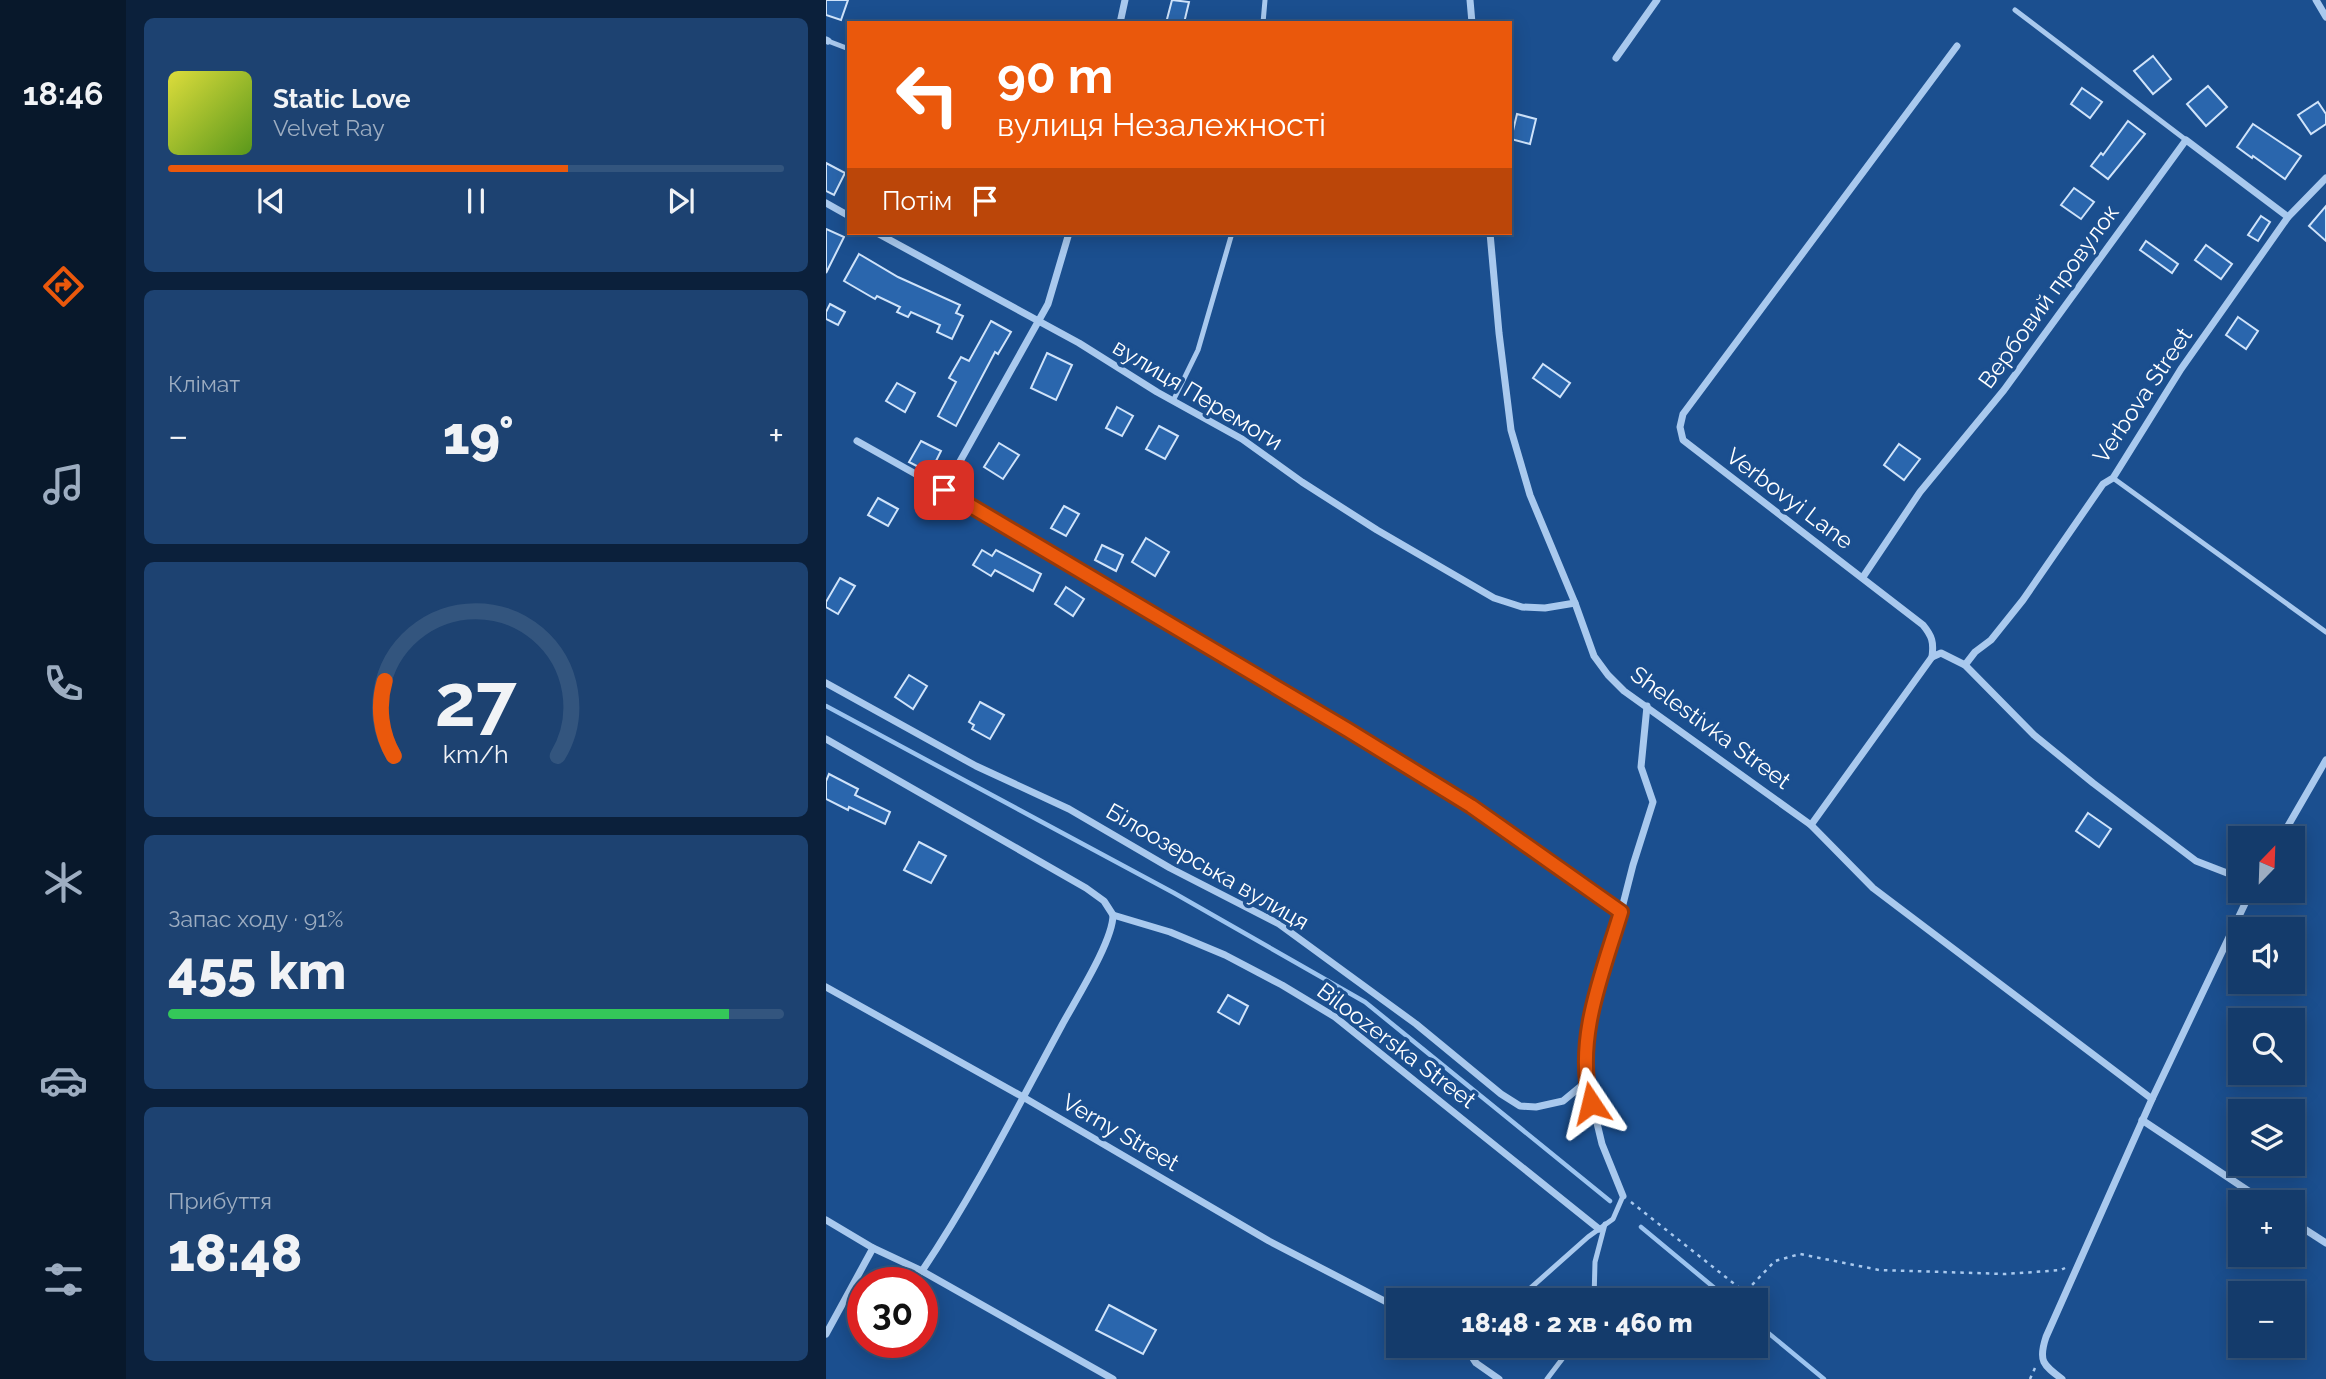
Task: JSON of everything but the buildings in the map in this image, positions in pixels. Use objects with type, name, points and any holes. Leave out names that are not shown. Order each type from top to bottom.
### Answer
[{"type":"street","points":[[1120,21],[1125,0]]},
{"type":"street","points":[[1470,0],[1472,21]]},
{"type":"street","points":[[1616,58],[1657,0]]},
{"type":"street","points":[[2316,0],[2326,17]]},
{"type":"street","name":"Verbovyi Lane","points":[[1932,657],[1931,635],[1923,625],[1692,449],[1683,440],[1680,427],[1683,414],[1956,46]]},
{"type":"street","points":[[2186,139],[2288,217]]},
{"type":"street","name":"Вербовий провулок","points":[[1863,578],[1920,492],[2004,390],[2186,139]]},
{"type":"street","name":"Verbova Street","points":[[1965,665],[1975,652],[1991,640],[2023,600],[2102,484],[2113,478],[2181,369],[2288,217],[2326,178]]},
{"type":"street","points":[[826,203],[847,215]]},
{"type":"street","name":"вулиця Перемоги","points":[[881,235],[1242,439],[1302,482],[1377,530],[1494,598],[1533,608],[1575,603]]},
{"type":"street","points":[[944,490],[1038,322],[1055,287],[1068,235]]},
{"type":"street","name":"Shelestivka Street","points":[[1490,235],[1511,430],[1530,495],[1594,656],[1608,675],[1624,691],[1811,825],[1873,888],[2151,1099]]},
{"type":"street","points":[[857,441],[944,490],[1460,799],[1621,912]]},
{"type":"street","points":[[1811,825],[1932,657],[1941,653],[1965,665],[2034,735],[2093,783],[2196,862],[2228,874]]},
{"type":"street","name":"Білоозерська вулиця","points":[[826,683],[976,766],[1069,809],[1170,868],[1279,924],[1416,1024],[1501,1094],[1520,1106],[1536,1107],[1563,1101],[1586,1082]]},
{"type":"street","points":[[1623,1196],[1602,1144],[1586,1082],[1587,1046],[1592,1013],[1653,802],[1641,767],[1647,706]]},
{"type":"street","name":"Biloozerska Street","points":[[826,739],[1087,888],[1104,901],[1114,915],[1170,932],[1225,955],[1335,1017],[1602,1227]]},
{"type":"street","points":[[2288,826],[2326,760]]},
{"type":"street","points":[[2063,1379],[2045,1367],[2042,1352],[2046,1337],[2151,1099],[2245,903]]},
{"type":"street","points":[[925,1267],[953,1225],[1023,1097],[1113,927],[1114,915]]},
{"type":"street","name":"Verny Street","points":[[826,988],[1023,1097],[1269,1241],[1386,1302]]},
{"type":"street","points":[[2143,1120],[2247,1190]]},
{"type":"street","points":[[826,1220],[873,1248],[913,1267]]},
{"type":"street","points":[[2305,1229],[2326,1243]]},
{"type":"street","points":[[826,1334],[873,1248]]},
{"type":"street","points":[[938,1280],[1113,1379]]},
{"type":"street","points":[[1473,1358],[1499,1379]]},
{"type":"lane","points":[[1264,21],[1265,0]]},
{"type":"lane","points":[[2015,10],[2186,139]]},
{"type":"lane","points":[[827,41],[847,48]]},
{"type":"lane","points":[[1173,401],[1198,350],[1230,235]]},
{"type":"lane","points":[[2113,478],[2326,632]]},
{"type":"lane","points":[[1531,1288],[1613,1219],[1623,1196]]},
{"type":"lane","points":[[1594,1288],[1595,1262],[1602,1227]]},
{"type":"lane","points":[[1547,1379],[1563,1358]]},
{"type":"path","points":[[1623,1196],[1742,1290],[1752,1285],[1775,1261],[1800,1254],[1878,1270],[1950,1274],[2061,1270],[2080,1261]]},
{"type":"waterway","points":[[826,706],[1174,893],[1365,1002],[1610,1201]]},
{"type":"waterway","points":[[1641,1227],[1715,1288]]},
{"type":"waterway","points":[[1768,1333],[1824,1379]]},
{"type":"route","points":[[944,490],[1471,806],[1621,912],[1592,1013],[1585,1073],[1591,1103]]}]
